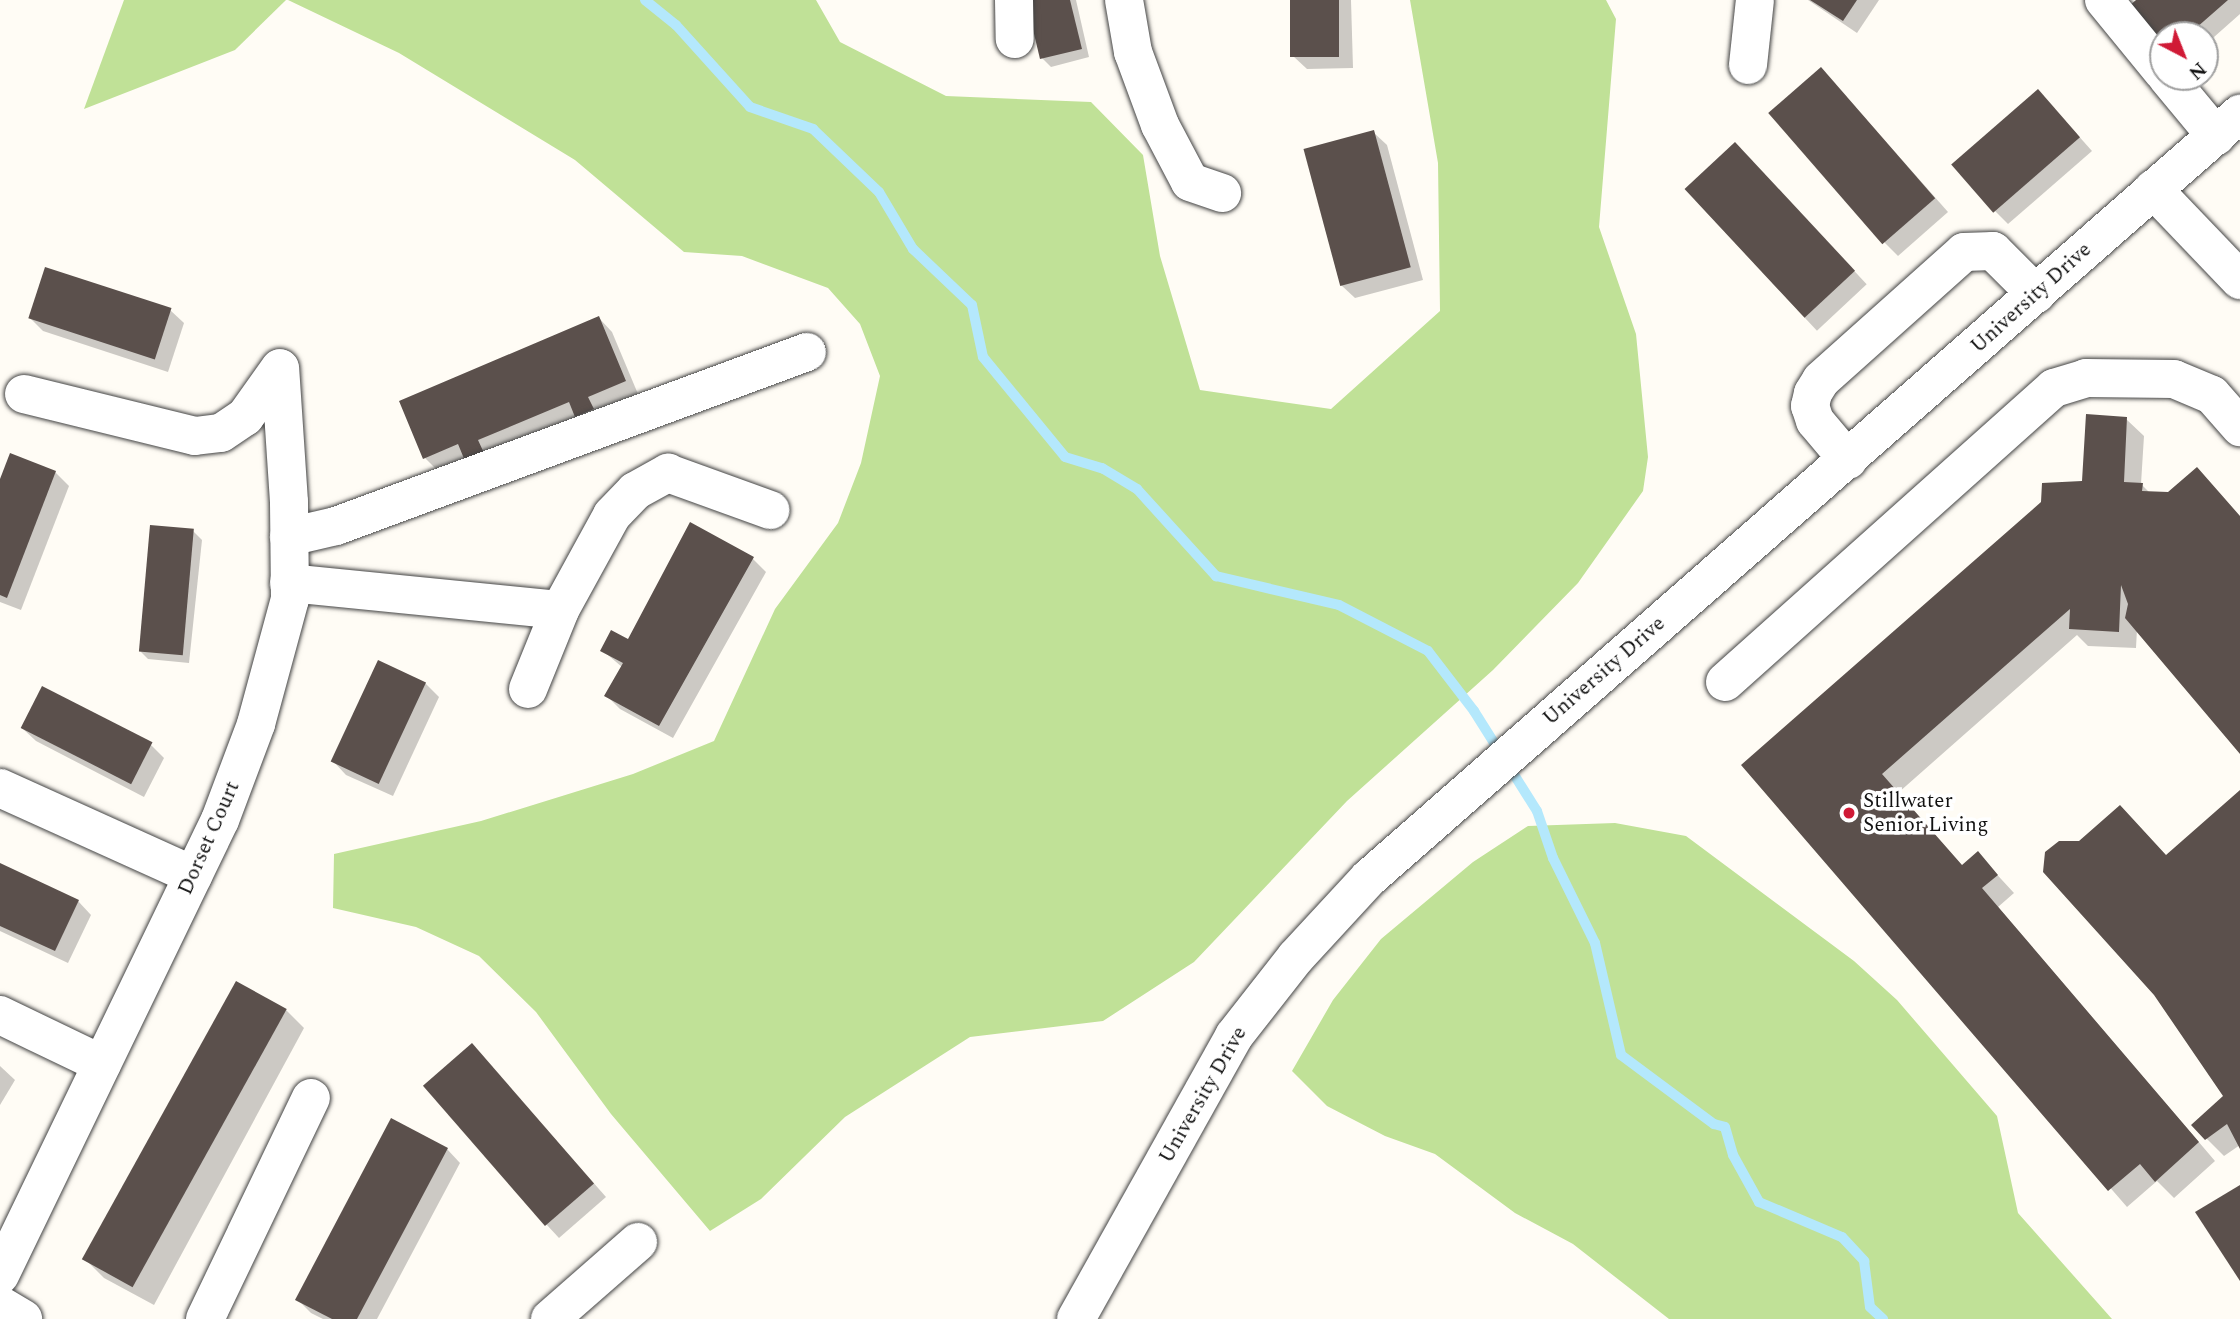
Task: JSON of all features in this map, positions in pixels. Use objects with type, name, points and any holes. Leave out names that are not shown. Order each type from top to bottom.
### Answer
[{"type":"street","points":[[1014,0],[1015,39]]},
{"type":"street","points":[[1124,0],[1133,52],[1160,125],[1190,182],[1222,194]]},
{"type":"street","points":[[1748,65],[1755,0]]},
{"type":"street","points":[[2104,0],[2149,55]]},
{"type":"street","points":[[2185,91],[2228,125]]},
{"type":"street","name":"University Drive","points":[[1076,1319],[1234,1036],[1296,957],[1369,878],[2228,125]]},
{"type":"street","points":[[2153,189],[2240,280]]},
{"type":"street","points":[[1848,460],[1815,421],[1810,406],[1813,393],[1821,380],[1964,252],[1993,251],[2036,294]]},
{"type":"street","points":[[289,537],[336,526],[807,352]]},
{"type":"street","name":"Dorset Court","points":[[0,1275],[193,875],[256,724],[282,637],[289,583],[280,368],[245,417],[221,433],[194,436],[24,394]]},
{"type":"street","points":[[1726,682],[2054,388],[2086,378],[2174,379],[2212,395],[2240,427]]},
{"type":"street","points":[[528,689],[560,610],[612,515],[635,491],[668,473],[770,510]]},
{"type":"street","points":[[289,583],[560,610]]},
{"type":"street","points":[[1,788],[193,875]]},
{"type":"street","points":[[0,1015],[102,1064]]},
{"type":"street","points":[[205,1319],[310,1098]]},
{"type":"street","points":[[550,1319],[638,1242]]},
{"type":"street","points":[[0,1305],[23,1319]]},
{"type":"green space","points":[[124,0],[286,0],[235,50],[84,109]]},
{"type":"green space","points":[[288,0],[816,0],[840,42],[946,96],[1091,102],[1143,155],[1160,256],[1200,390],[1331,409],[1440,311],[1438,163],[1410,0],[1606,0],[1616,19],[1599,227],[1636,334],[1648,457],[1643,491],[1578,583],[1493,670],[1347,801],[1194,962],[1103,1021],[970,1037],[845,1117],[761,1199],[710,1231],[611,1114],[536,1012],[479,956],[416,927],[333,908],[334,854],[481,821],[633,774],[714,741],[775,609],[838,523],[861,463],[880,376],[860,324],[828,288],[742,256],[684,252],[575,160],[399,53]]},
{"type":"green space","points":[[1615,823],[1686,836],[1854,961],[1897,1000],[1997,1116],[2018,1213],[2112,1319],[1669,1319],[1573,1244],[1515,1213],[1435,1154],[1385,1136],[1327,1106],[1292,1071],[1333,1000],[1381,939],[1473,862],[1528,826]]},
{"type":"building","points":[[1026,0],[1070,0],[1082,49],[1040,59]]},
{"type":"building","points":[[1290,0],[1339,0],[1339,57],[1290,57]]},
{"type":"building","points":[[1810,0],[1857,0],[1843,21]]},
{"type":"building","points":[[2136,0],[2228,0],[2204,21],[2149,21],[2149,41],[2122,12]]},
{"type":"building","points":[[1821,67],[1935,198],[1882,244],[1768,113]]},
{"type":"building","points":[[2038,89],[2080,137],[1993,213],[1951,164]]},
{"type":"building","points":[[1374,130],[1411,267],[1340,286],[1303,149]]},
{"type":"building","points":[[1735,142],[1855,271],[1805,318],[1685,189]]},
{"type":"building","points":[[45,267],[171,308],[155,359],[28,318]]},
{"type":"building","points":[[599,316],[626,381],[588,397],[594,409],[575,417],[569,402],[478,440],[484,453],[465,461],[458,444],[423,459],[399,401]]},
{"type":"building","name":"Stillwater Senior Living","points":[[2086,414],[2127,417],[2124,482],[2143,483],[2142,491],[2168,492],[2197,467],[2240,516],[2240,754],[2125,618],[2128,604],[2121,585],[2119,632],[2069,629],[2070,609],[1882,774],[1962,865],[1978,851],[1998,875],[1982,888],[2199,1142],[2155,1182],[2140,1164],[2108,1191],[1741,765],[2041,502],[2042,483],[2082,481]]},
{"type":"building","points":[[10,453],[56,471],[7,598],[0,595],[0,479]]},
{"type":"building","points":[[690,522],[754,557],[659,726],[604,696],[623,663],[600,651],[611,630],[628,639]]},
{"type":"building","points":[[150,525],[194,529],[183,655],[139,652]]},
{"type":"building","points":[[378,660],[426,682],[379,784],[331,762]]},
{"type":"building","points":[[42,686],[152,742],[131,784],[21,728]]},
{"type":"building","name":"Stillwater Senior Living","points":[[2240,790],[2240,1149],[2227,1124],[2205,1140],[2191,1125],[2223,1096],[2154,995],[2043,872],[2045,852],[2059,841],[2079,841],[2120,805],[2166,855]]},
{"type":"building","points":[[0,863],[79,900],[55,951],[0,926]]},
{"type":"building","points":[[236,981],[287,1009],[133,1287],[82,1259]]},
{"type":"building","points":[[472,1043],[594,1183],[545,1226],[423,1086]]},
{"type":"building","points":[[391,1118],[448,1148],[357,1319],[332,1319],[295,1300]]},
{"type":"building","points":[[2240,1185],[2240,1281],[2195,1212]]},
{"type":"waterway","points":[[645,0],[676,25],[750,107],[813,129],[879,192],[913,249],[972,305],[983,357],[1065,457],[1102,468],[1137,489],[1216,576],[1339,605],[1428,651],[1474,711],[1537,811],[1553,858],[1595,943],[1621,1055],[1714,1124],[1725,1127],[1733,1155],[1759,1202],[1842,1237],[1864,1261],[1870,1307],[1883,1319]]},
{"type":"place","name":"Stillwater Senior Living","points":[[1849,813]]}]
